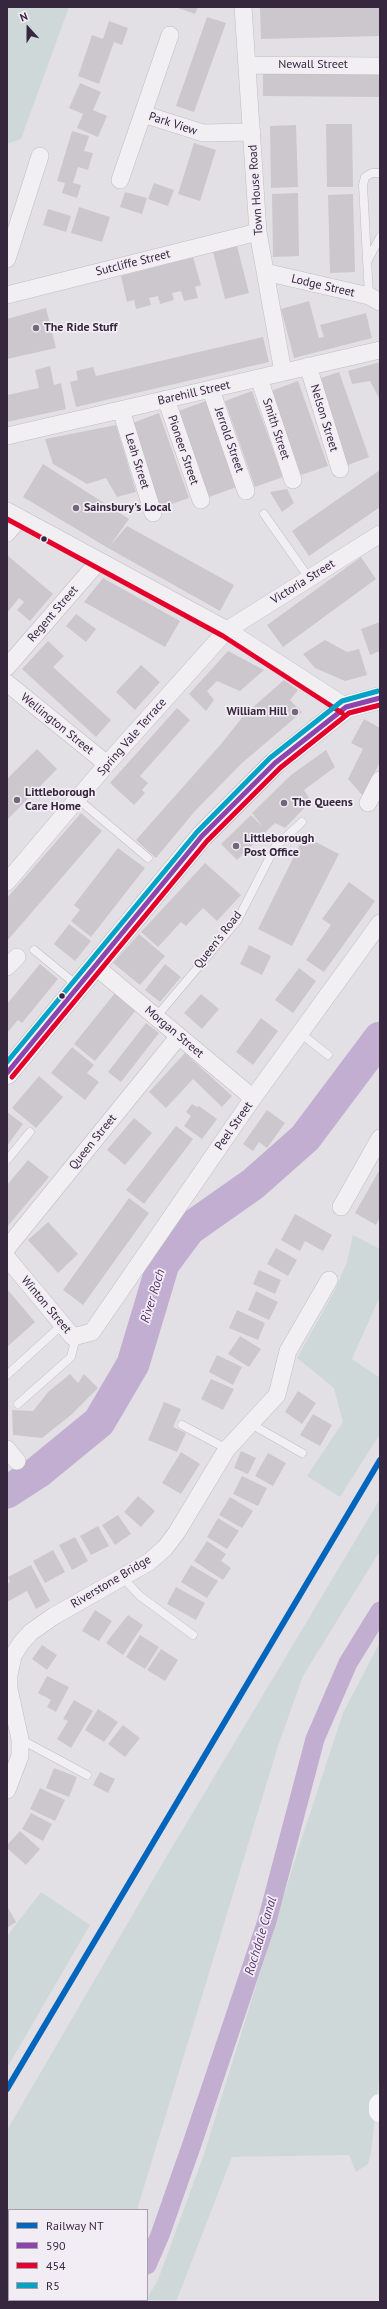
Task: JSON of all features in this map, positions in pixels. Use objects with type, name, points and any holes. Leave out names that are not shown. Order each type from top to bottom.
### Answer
[{"type":"main road","points":[[7,1072],[202,836],[275,763],[346,707],[380,698]]},
{"type":"main road","points":[[380,2105],[380,2111]]},
{"type":"street","name":"Town House Road","points":[[243,7],[258,232],[283,372]]},
{"type":"street","name":"Park View","points":[[120,180],[170,35]]},
{"type":"street","name":"Newall Street","points":[[247,65],[380,66]]},
{"type":"street","name":"Park View","points":[[142,114],[203,133],[252,132]]},
{"type":"street","points":[[7,259],[40,156]]},
{"type":"street","name":"Sutcliffe Street","points":[[7,295],[258,232]]},
{"type":"street","name":"Lodge Street","points":[[266,272],[375,299]]},
{"type":"street","name":"Barehill Street","points":[[7,436],[166,399],[212,390],[380,350]]},
{"type":"street","name":"Nelson Street","points":[[308,366],[340,469]]},
{"type":"street","name":"Smith Street","points":[[259,378],[293,480]]},
{"type":"street","name":"Jerrold Street","points":[[212,390],[246,491]]},
{"type":"street","name":"Pioneer Street","points":[[166,399],[200,500]]},
{"type":"street","name":"Leah Street","points":[[121,410],[153,513]]},
{"type":"street","points":[[7,533],[13,515],[227,630],[346,707]]},
{"type":"street","name":"Victoria Street","points":[[227,630],[380,534]]},
{"type":"street","name":"Regent Street","points":[[7,667],[99,561]]},
{"type":"street","name":"Spring Vale Terrace","points":[[7,882],[79,800],[107,764],[227,630]]},
{"type":"street","name":"Wellington Street","points":[[7,683],[107,764]]},
{"type":"street","points":[[368,803],[380,780]]},
{"type":"street","name":"Peel Street","points":[[92,1332],[253,1098],[380,923]]},
{"type":"street","name":"Morgan Street","points":[[95,966],[253,1098]]},
{"type":"street","name":"Queen Street","points":[[7,1248],[179,1036]]},
{"type":"street","points":[[340,1207],[380,1138]]},
{"type":"street","name":"Winton Street","points":[[7,1258],[74,1337],[92,1332]]},
{"type":"street","name":"Riverstone Bridge","points":[[9,1784],[20,1756],[20,1739],[11,1705],[9,1675],[13,1656],[21,1643],[31,1632],[54,1616],[149,1562],[177,1532],[227,1449],[277,1395],[288,1351],[329,1280]]},
{"type":"lane","points":[[375,299],[368,261],[363,185],[365,177],[372,173],[380,173]]},
{"type":"lane","points":[[368,261],[380,237]]},
{"type":"lane","points":[[264,514],[309,578]]},
{"type":"lane","points":[[79,800],[148,858]]},
{"type":"lane","name":"Queen's Road","points":[[156,1017],[237,921],[275,848],[302,822]]},
{"type":"lane","points":[[34,950],[78,986]]},
{"type":"lane","points":[[300,1033],[328,1055]]},
{"type":"lane","points":[[7,1160],[30,1132]]},
{"type":"lane","points":[[7,1374],[62,1324]]},
{"type":"lane","points":[[18,1404],[71,1357],[76,1337]]},
{"type":"lane","points":[[251,1424],[302,1453]]},
{"type":"lane","points":[[182,1425],[227,1449]]},
{"type":"lane","points":[[122,1577],[140,1596],[193,1635]]},
{"type":"lane","points":[[20,1739],[87,1775]]},
{"type":"shaded area","points":[[7,7],[69,7],[21,139],[7,144]]},
{"type":"shaded area","points":[[353,1235],[380,1249],[380,1296],[352,1359],[380,1378],[380,1434],[340,1497],[307,1476],[343,1422],[334,1388],[297,1358],[335,1290],[347,1262]]},
{"type":"shaded area","points":[[380,1499],[380,1551],[303,1676],[278,1746],[137,2209],[8,2209],[8,2301],[88,2301],[7,2302],[7,2130],[165,1859]]},
{"type":"shaded area","points":[[380,1642],[380,2067],[371,2154],[368,2164],[356,2172],[349,2155],[232,2157],[176,2302],[145,2302],[148,2301],[148,2297],[158,2280],[204,2154],[298,1850],[343,1713]]},
{"type":"shaded area","points":[[41,1892],[90,1925],[7,2068],[7,1936]]},
{"type":"building","points":[[175,7],[198,7],[195,14]]},
{"type":"building","points":[[380,7],[380,36],[261,39],[260,8]]},
{"type":"building","points":[[207,17],[226,23],[194,112],[176,106]]},
{"type":"building","points":[[109,21],[128,28],[122,45],[114,42],[99,84],[78,76],[92,35],[103,39]]},
{"type":"building","points":[[263,69],[380,71],[380,97],[263,96]]},
{"type":"building","points":[[80,83],[101,92],[93,110],[107,116],[98,137],[77,128],[83,114],[69,108]]},
{"type":"building","points":[[326,124],[352,124],[353,187],[327,187]]},
{"type":"building","points":[[296,125],[298,187],[271,188],[270,126]]},
{"type":"building","points":[[72,131],[89,136],[84,151],[93,153],[88,170],[78,167],[73,183],[81,185],[77,198],[62,193],[65,183],[57,181]]},
{"type":"building","points":[[194,143],[216,150],[200,201],[178,194]]},
{"type":"building","points":[[154,183],[174,190],[168,206],[148,199]]},
{"type":"building","points":[[125,192],[147,198],[142,214],[120,207]]},
{"type":"building","points":[[298,193],[299,256],[273,257],[272,194]]},
{"type":"building","points":[[353,194],[355,272],[330,273],[328,195]]},
{"type":"building","points":[[79,207],[110,217],[102,242],[71,233]]},
{"type":"building","points":[[48,209],[71,216],[66,232],[43,225]]},
{"type":"building","points":[[236,242],[249,293],[225,299],[212,248]]},
{"type":"building","points":[[193,257],[201,285],[195,287],[198,298],[184,301],[181,291],[172,293],[174,300],[160,304],[158,296],[149,298],[151,305],[136,309],[134,300],[127,302],[121,276]]},
{"type":"building","points":[[309,301],[319,338],[324,337],[320,325],[366,313],[372,338],[294,358],[281,309]]},
{"type":"building","points":[[46,308],[56,348],[7,359],[7,319]]},
{"type":"building","points":[[263,337],[269,362],[76,407],[70,382],[78,380],[76,371],[93,367],[96,376]]},
{"type":"building","points":[[380,362],[380,400],[370,381],[352,384],[348,371]]},
{"type":"building","points":[[50,366],[54,385],[61,383],[66,409],[7,422],[7,395],[39,388],[35,370]]},
{"type":"building","points":[[339,372],[369,457],[348,465],[318,379]]},
{"type":"building","points":[[298,381],[328,466],[301,475],[271,391]]},
{"type":"building","points":[[252,391],[283,477],[255,487],[225,401]]},
{"type":"building","points":[[206,401],[237,487],[209,497],[178,411]]},
{"type":"building","points":[[159,413],[189,498],[160,508],[130,424]]},
{"type":"building","points":[[116,425],[136,492],[117,497],[106,478],[87,484],[53,464],[45,439]]},
{"type":"building","points":[[43,464],[129,519],[109,547],[127,526],[234,585],[220,611],[108,548],[23,497]]},
{"type":"building","points":[[380,470],[380,507],[309,556],[292,531]]},
{"type":"building","points":[[287,489],[294,503],[282,512],[270,492]]},
{"type":"building","points":[[7,555],[53,594],[30,621],[17,610],[24,602],[19,598],[7,613]]},
{"type":"building","points":[[361,557],[376,579],[283,647],[267,625]]},
{"type":"building","points":[[103,578],[180,621],[165,647],[84,602]]},
{"type":"building","points":[[76,614],[96,629],[86,642],[66,626]]},
{"type":"building","points":[[380,622],[380,651],[370,655],[361,629]]},
{"type":"building","points":[[325,640],[347,652],[359,649],[367,675],[345,681],[315,668],[303,654]]},
{"type":"building","points":[[48,641],[64,656],[53,667],[111,720],[96,737],[22,669]]},
{"type":"building","points":[[228,651],[264,670],[240,691],[217,681],[207,691],[214,700],[206,711],[189,694]]},
{"type":"building","points":[[141,665],[160,682],[135,710],[116,692]]},
{"type":"building","points":[[284,680],[298,690],[290,700],[302,712],[242,763],[195,811],[156,858],[136,840],[221,744],[244,715]]},
{"type":"building","points":[[177,708],[190,720],[140,776],[148,783],[142,790],[145,793],[134,805],[110,783]]},
{"type":"building","points":[[364,719],[380,728],[380,762],[363,796],[348,779],[363,749],[351,743]]},
{"type":"building","name":"Littleborough Care Home","points":[[37,749],[57,769],[7,820],[7,779]]},
{"type":"building","points":[[326,750],[335,767],[304,790],[311,801],[285,828],[275,823],[237,860],[221,844],[251,815],[263,827],[252,813],[291,775]]},
{"type":"building","points":[[81,813],[102,831],[7,941],[7,898]]},
{"type":"building","points":[[304,836],[339,854],[292,946],[258,929]]},
{"type":"building","points":[[118,848],[145,868],[91,937],[71,921],[80,910],[74,905]]},
{"type":"building","points":[[205,863],[241,895],[217,921],[203,908],[186,926],[181,922],[158,947],[141,932]]},
{"type":"building","points":[[349,882],[375,901],[324,972],[306,960],[331,925],[322,919]]},
{"type":"building","points":[[69,924],[91,941],[75,961],[54,944]]},
{"type":"building","points":[[139,934],[165,956],[140,985],[113,963]]},
{"type":"building","points":[[249,945],[271,956],[262,975],[240,964]]},
{"type":"building","points":[[40,964],[58,979],[22,1023],[18,1020],[7,1033],[7,1004]]},
{"type":"building","points":[[165,964],[181,977],[160,1002],[145,990]]},
{"type":"building","points":[[299,968],[316,981],[293,1013],[275,1000]]},
{"type":"building","points":[[115,993],[136,1010],[95,1061],[74,1044]]},
{"type":"building","points":[[201,994],[219,1009],[202,1029],[184,1013]]},
{"type":"building","points":[[261,1018],[278,1031],[253,1065],[236,1052]]},
{"type":"building","points":[[146,1023],[159,1033],[121,1082],[108,1072]]},
{"type":"building","points":[[72,1047],[94,1065],[87,1073],[99,1082],[85,1100],[51,1073]]},
{"type":"building","points":[[185,1053],[232,1096],[222,1107],[193,1079],[166,1108],[149,1092]]},
{"type":"building","points":[[39,1076],[63,1097],[36,1128],[12,1108]]},
{"type":"building","points":[[192,1104],[197,1107],[199,1106],[217,1119],[202,1139],[184,1126],[191,1116],[186,1112]]},
{"type":"building","points":[[267,1110],[285,1123],[267,1148],[259,1142],[253,1151],[243,1144]]},
{"type":"building","points":[[7,1112],[23,1124],[7,1146]]},
{"type":"building","points":[[134,1118],[152,1133],[125,1165],[107,1150]]},
{"type":"building","points":[[176,1126],[193,1139],[144,1204],[126,1190]]},
{"type":"building","points":[[28,1160],[49,1177],[7,1227],[7,1185]]},
{"type":"building","points":[[380,1169],[380,1217],[376,1225],[355,1213]]},
{"type":"building","points":[[129,1198],[149,1213],[83,1305],[63,1290]]},
{"type":"building","points":[[295,1214],[332,1235],[323,1251],[305,1241],[300,1251],[281,1240]]},
{"type":"building","points":[[48,1222],[78,1254],[58,1273],[28,1240]]},
{"type":"building","points":[[276,1248],[297,1260],[288,1276],[267,1264]]},
{"type":"building","points":[[259,1270],[281,1280],[275,1294],[253,1284]]},
{"type":"building","points":[[7,1289],[35,1322],[7,1347]]},
{"type":"building","points":[[256,1291],[278,1302],[269,1320],[248,1310]]},
{"type":"building","points":[[237,1310],[265,1323],[258,1340],[229,1328]]},
{"type":"building","points":[[240,1336],[261,1349],[249,1367],[228,1354]]},
{"type":"building","points":[[217,1355],[242,1367],[233,1385],[209,1372]]},
{"type":"building","points":[[70,1374],[78,1383],[84,1374],[98,1388],[71,1415],[42,1438],[13,1435],[12,1410],[33,1411],[48,1392]]},
{"type":"building","points":[[211,1379],[234,1389],[223,1410],[201,1399]]},
{"type":"building","points":[[298,1391],[316,1403],[302,1424],[285,1412]]},
{"type":"building","points":[[164,1402],[181,1409],[173,1427],[186,1433],[177,1452],[148,1440]]},
{"type":"building","points":[[313,1414],[332,1425],[320,1446],[300,1435]]},
{"type":"building","points":[[241,1451],[256,1458],[248,1474],[234,1468]]},
{"type":"building","points":[[181,1452],[200,1464],[181,1494],[162,1483]]},
{"type":"building","points":[[268,1453],[286,1463],[273,1486],[255,1476]]},
{"type":"building","points":[[242,1476],[267,1488],[258,1506],[233,1494]]},
{"type":"building","points":[[138,1496],[155,1511],[141,1527],[124,1512]]},
{"type":"building","points":[[230,1497],[253,1511],[242,1528],[219,1515]]},
{"type":"building","points":[[118,1515],[131,1534],[115,1545],[102,1525]]},
{"type":"building","points":[[218,1518],[239,1531],[227,1549],[207,1537]]},
{"type":"building","points":[[98,1526],[109,1546],[91,1555],[80,1536]]},
{"type":"building","points":[[75,1537],[88,1561],[72,1570],[59,1545]]},
{"type":"building","points":[[207,1541],[226,1554],[221,1561],[231,1568],[223,1580],[194,1561]]},
{"type":"building","points":[[53,1550],[65,1572],[45,1583],[33,1561]]},
{"type":"building","points":[[31,1565],[50,1601],[36,1609],[27,1591],[7,1602],[7,1584],[10,1582],[8,1577]]},
{"type":"building","points":[[191,1565],[218,1581],[207,1598],[181,1582]]},
{"type":"building","points":[[176,1587],[205,1603],[196,1620],[167,1604]]},
{"type":"building","points":[[95,1610],[112,1621],[99,1641],[82,1631]]},
{"type":"building","points":[[128,1615],[143,1625],[123,1655],[106,1643]]},
{"type":"building","points":[[140,1635],[159,1647],[145,1669],[126,1657]]},
{"type":"building","points":[[42,1645],[57,1655],[47,1670],[32,1659]]},
{"type":"building","points":[[161,1649],[178,1660],[165,1681],[147,1670]]},
{"type":"building","points":[[47,1676],[69,1687],[56,1712],[47,1707],[51,1700],[38,1693]]},
{"type":"building","points":[[74,1700],[93,1711],[71,1748],[57,1739],[68,1721],[63,1719]]},
{"type":"building","points":[[98,1709],[118,1722],[104,1742],[85,1730]]},
{"type":"building","points":[[123,1725],[140,1738],[125,1757],[108,1744]]},
{"type":"building","points":[[54,1768],[77,1777],[69,1797],[46,1788]]},
{"type":"building","points":[[100,1772],[115,1779],[108,1793],[93,1785]]},
{"type":"building","points":[[40,1788],[65,1800],[55,1821],[30,1809]]},
{"type":"building","points":[[31,1813],[52,1824],[43,1841],[22,1829]]},
{"type":"building","points":[[20,1831],[40,1849],[26,1865],[7,1848],[7,1845]]},
{"type":"building","points":[[7,1906],[16,1922],[7,1928]]},
{"type":"waterway","name":"River Roch","points":[[7,1492],[38,1472],[99,1422],[133,1364],[163,1264],[189,1229],[253,1184],[305,1138],[380,1038]]},
{"type":"waterway","name":"Rochdale Canal","points":[[148,2263],[160,2235],[193,2141],[267,1921],[315,1739],[348,1663],[380,1611]]},
{"type":"rail line","name":"NT","points":[[7,2089],[380,1460]]},
{"type":"transit line","name":"454","points":[[7,519],[223,636],[342,713]]},
{"type":"transit line","name":"R5","points":[[7,1062],[197,832],[270,758],[342,701],[378,691]]},
{"type":"transit line","name":"590","points":[[7,1073],[202,836],[275,763],[346,707],[380,698]]},
{"type":"transit line","name":"454","points":[[12,1077],[207,841],[280,768],[349,713],[380,705]]},
{"type":"place","name":"The Ride Stuff","points":[[36,328]]},
{"type":"place","name":"Sainsbury's Local","points":[[76,508]]},
{"type":"place","name":"William Hill","points":[[295,712]]},
{"type":"place","name":"Littleborough Care Home","points":[[17,800]]},
{"type":"place","name":"The Queens","points":[[284,803]]},
{"type":"place","name":"Littleborough Post Office","points":[[236,846]]}]
